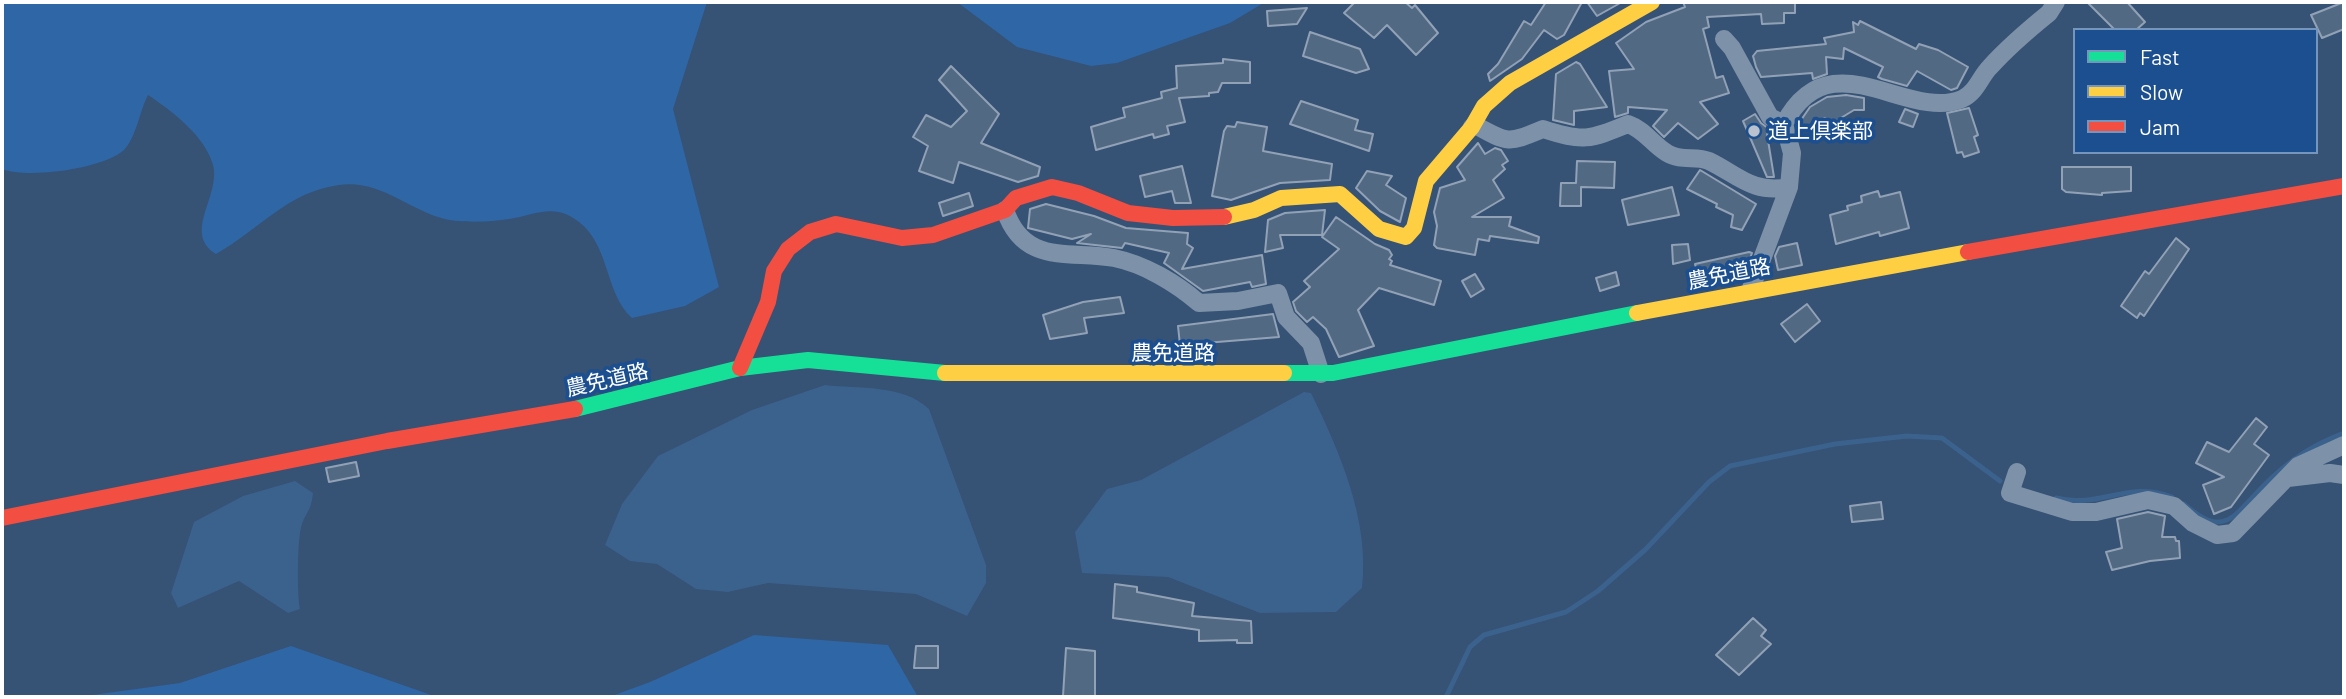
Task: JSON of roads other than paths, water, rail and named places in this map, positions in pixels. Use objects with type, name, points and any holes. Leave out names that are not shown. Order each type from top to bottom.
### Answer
[{"type":"street","points":[[740,368],[768,302],[774,271],[788,249],[810,232],[835,224],[902,238],[933,235],[1005,210],[1016,198],[1052,187],[1078,193],[1128,213],[1172,218],[1221,218],[1254,211],[1281,198],[1340,194],[1374,223],[1397,238],[1406,237],[1414,228],[1426,181],[1472,127],[1484,106],[1510,83],[1652,2]]},
{"type":"street","points":[[1750,291],[1789,187],[1792,153],[1784,124],[1793,106],[1807,93],[1836,83],[1934,102],[1959,100],[1970,94],[1987,69],[2049,13],[2056,2]]},
{"type":"street","points":[[1724,39],[1732,48],[1770,117],[1784,124]]},
{"type":"street","points":[[1472,127],[1477,126],[1503,141],[1518,139],[1543,129],[1576,140],[1596,137],[1628,124],[1640,129],[1667,153],[1678,158],[1706,159],[1736,179],[1753,186],[1777,189],[1789,187]]},
{"type":"street","name":"農免道路","points":[[2,518],[387,442],[594,406],[740,368],[807,360],[955,374],[1321,374],[1750,291],[2344,186]]},
{"type":"street","points":[[1005,210],[1012,229],[1051,255],[1114,258],[1181,286],[1199,303],[1238,301],[1278,293],[1286,317],[1311,343],[1321,374]]},
{"type":"street","points":[[2017,472],[2011,493],[2072,512],[2096,512],[2148,500],[2174,506],[2193,523],[2217,535],[2233,533],[2298,466],[2344,445]]},
{"type":"street","points":[[2288,478],[2330,473],[2344,475]]},
{"type":"waterway","points":[[2184,504],[2208,520],[2228,520],[2272,477],[2294,460],[2317,445],[2344,433]]},
{"type":"waterway","points":[[1446,697],[1470,647],[1484,635],[1566,612],[1598,591],[1646,549],[1709,482],[1730,466],[1835,444],[1907,436],[1942,438],[2000,481]]},
{"type":"waterway","points":[[2056,498],[2086,500],[2142,492],[2172,497]]},
{"type":"place","name":"道上倶楽部","points":[[1754,131]]}]
